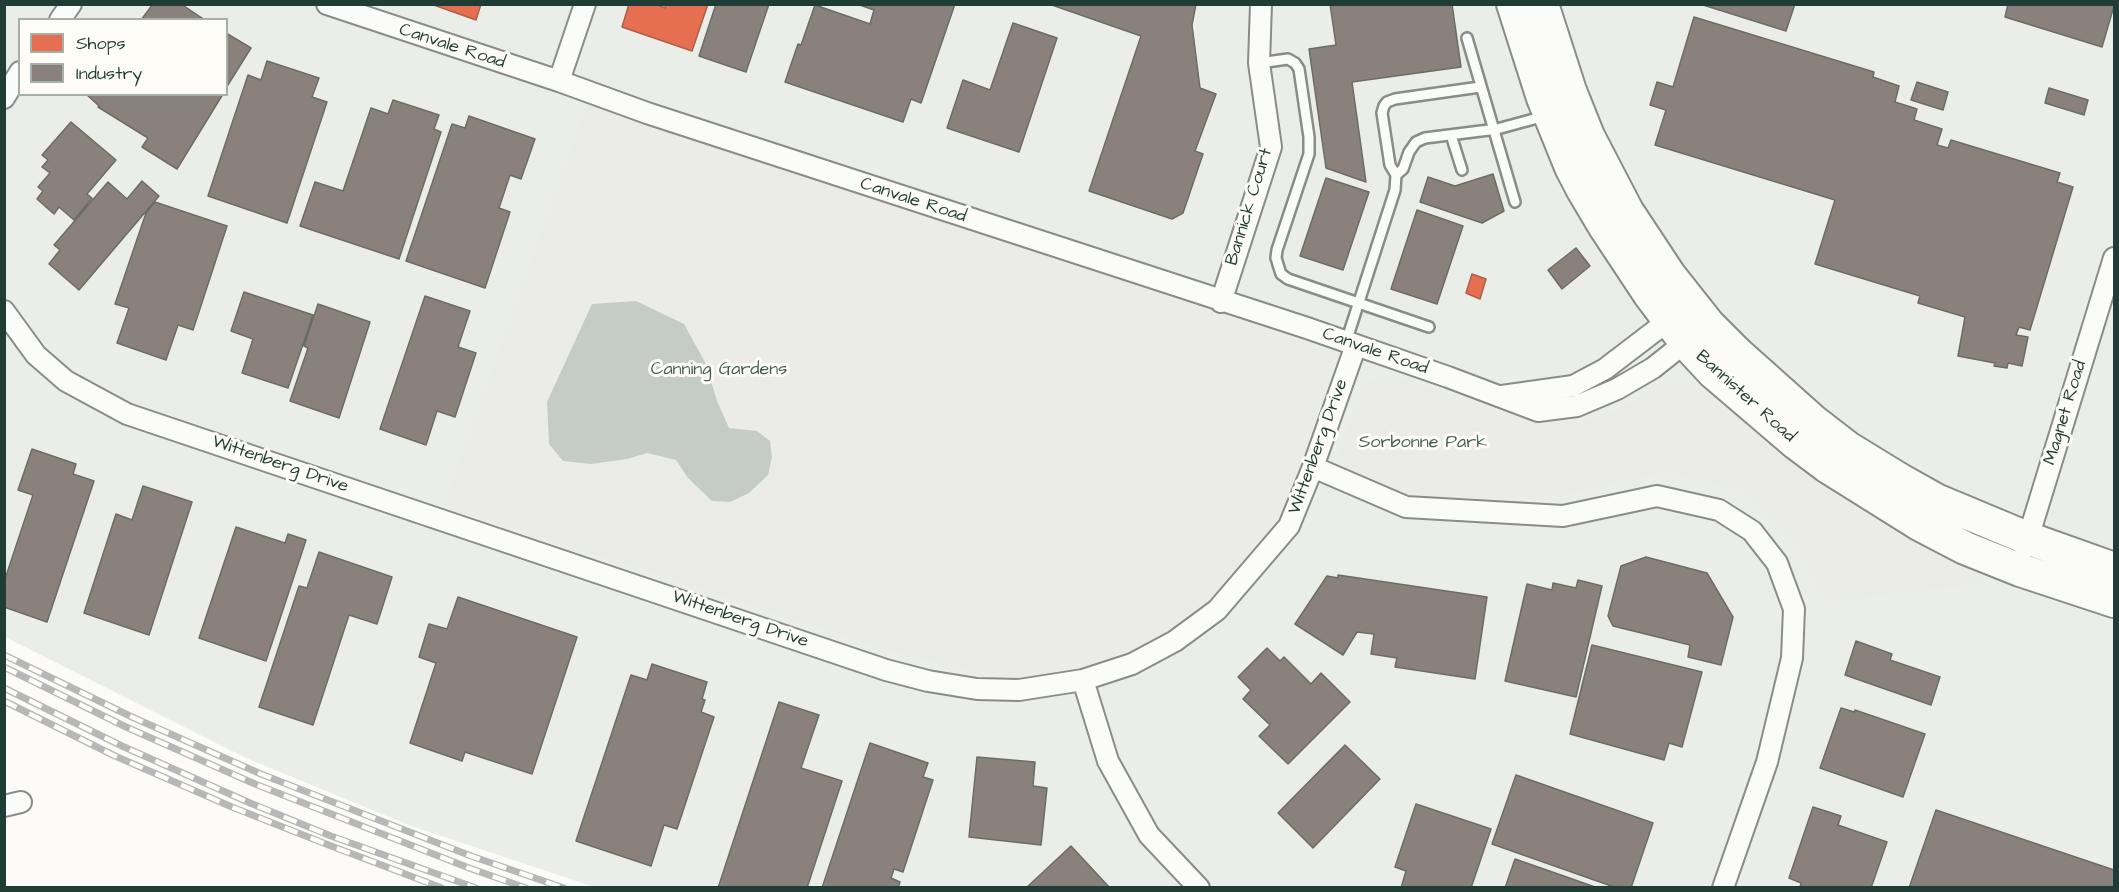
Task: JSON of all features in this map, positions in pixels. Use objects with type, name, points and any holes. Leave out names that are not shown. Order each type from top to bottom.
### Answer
[{"type":"main road","name":"Bannister Road","points":[[1513,4],[1530,60],[1571,167],[1605,227],[1688,322],[1775,388],[1848,448],[1936,500],[2027,538],[2115,569]]},
{"type":"main road","name":"Bannister Road","points":[[1542,4],[1570,91],[1604,168],[1646,241],[1670,276],[1688,322],[1713,372],[1740,397],[1828,467],[1919,524],[1965,548],[2020,570],[2115,601]]},
{"type":"street","points":[[61,18],[71,4]]},
{"type":"street","name":"Canvale Road","points":[[327,4],[559,81],[658,117],[1351,343],[1538,411],[1577,406],[1617,389],[1653,368],[1688,322]]},
{"type":"street","points":[[559,81],[585,4]]},
{"type":"street","name":"Bannick Court","points":[[1221,302],[1271,147],[1259,63],[1261,4]]},
{"type":"street","points":[[4,98],[18,75]]},
{"type":"street","name":"Magnet Road","points":[[2020,570],[2027,538],[2115,258]]},
{"type":"street","name":"Wittenberg Drive","points":[[4,311],[36,355],[66,381],[127,414],[864,662],[928,681],[977,689],[1020,690],[1083,680],[1132,664],[1176,641],[1217,610],[1289,526],[1313,466],[1351,343]]},
{"type":"street","name":"Canvale Road","points":[[1500,396],[1573,386],[1688,322]]},
{"type":"street","points":[[1313,466],[1406,507],[1563,516],[1657,496],[1719,510],[1752,531],[1777,563],[1794,609],[1792,658],[1767,762],[1723,888]]},
{"type":"street","points":[[1083,680],[1108,761],[1149,835],[1199,888]]},
{"type":"lane","points":[[1467,38],[1515,202]]},
{"type":"lane","points":[[1259,63],[1288,59],[1295,63],[1299,69],[1309,137],[1309,154],[1277,250],[1277,267],[1281,274],[1288,279],[1429,327]]},
{"type":"lane","points":[[1351,343],[1359,304],[1395,189],[1396,175],[1390,165],[1382,113],[1387,102],[1480,87]]},
{"type":"lane","points":[[1396,175],[1403,169],[1416,142],[1425,138],[1492,129],[1550,115]]},
{"type":"lane","points":[[1451,135],[1462,170]]},
{"type":"shaded area","points":[[4,5],[2114,5],[2114,887],[594,887],[411,826],[246,758],[5,637]]},
{"type":"shaded area","points":[[636,301],[684,324],[706,364],[717,401],[729,428],[757,431],[770,441],[772,457],[768,475],[749,493],[730,502],[712,501],[688,478],[676,460],[647,453],[627,459],[591,464],[563,461],[549,444],[547,402],[592,304]]},
{"type":"green space","name":"Canning Gardens","points":[[588,102],[1337,352],[1302,461],[1278,519],[1214,607],[1129,657],[1029,679],[979,672],[890,651],[444,505]]},
{"type":"green space","name":"Sorbonne Park","points":[[1379,377],[1394,377],[1538,425],[1604,417],[1664,384],[1695,385],[1770,449],[1835,495],[1921,548],[1987,583],[1824,602],[1799,548],[1739,490],[1666,472],[1544,499],[1414,497],[1351,470],[1339,454],[1363,385]]},
{"type":"building: Shops","points":[[431,4],[481,4],[476,20]]},
{"type":"building: Shops","points":[[629,4],[656,4],[665,8],[666,4],[708,4],[692,51],[622,27]]},
{"type":"building: Shops","points":[[1472,274],[1486,279],[1480,299],[1466,293]]},
{"type":"building: Industry","points":[[153,4],[181,4],[202,18],[142,18]]},
{"type":"building: Industry","points":[[716,4],[769,4],[746,72],[699,56]]},
{"type":"building: Industry","points":[[857,4],[955,4],[921,103],[911,99],[903,122],[785,82],[815,5],[870,24],[874,10]]},
{"type":"building: Industry","points":[[1049,4],[1196,4],[1192,25],[1200,88],[1216,94],[1195,151],[1203,154],[1183,213],[1172,219],[1089,191],[1141,36]]},
{"type":"building: Industry","points":[[1330,4],[1452,4],[1461,67],[1352,82],[1366,182],[1326,168],[1309,49],[1336,45]]},
{"type":"building: Industry","points":[[1700,4],[1795,4],[1786,31]]},
{"type":"building: Industry","points":[[2008,4],[2114,4],[2114,6],[2102,47],[2005,17]]},
{"type":"building: Industry","points":[[1694,17],[1874,72],[1873,77],[1899,86],[1895,102],[1917,109],[1914,120],[1942,129],[1937,145],[1948,148],[1951,140],[2060,173],[2057,182],[2073,187],[2030,330],[2019,327],[2016,335],[2028,337],[2022,366],[2008,363],[2007,368],[1994,366],[1995,363],[1958,356],[1965,317],[1918,303],[1920,296],[1815,264],[1835,200],[1655,145],[1666,110],[1650,105],[1657,82],[1673,87]]},
{"type":"building: Industry","points":[[1013,23],[1057,38],[1019,152],[947,128],[963,80],[990,90]]},
{"type":"building: Industry","points":[[228,34],[251,48],[228,85]]},
{"type":"building: Industry","points":[[267,61],[319,78],[312,97],[327,102],[287,223],[208,196],[248,75],[261,80]]},
{"type":"building: Industry","points":[[1917,82],[1948,92],[1943,110],[1911,100]]},
{"type":"building: Industry","points":[[2049,88],[2088,100],[2084,115],[2045,103]]},
{"type":"building: Industry","points":[[88,96],[222,96],[177,169],[142,147],[148,138],[99,106]]},
{"type":"building: Industry","points":[[393,100],[439,115],[434,129],[441,132],[399,259],[300,226],[315,182],[343,191],[371,108],[388,114]]},
{"type":"building: Industry","points":[[469,116],[535,139],[521,179],[510,175],[499,208],[510,212],[485,288],[406,261],[452,124],[465,128]]},
{"type":"building: Industry","points":[[71,122],[116,160],[87,194],[92,198],[74,220],[59,207],[54,214],[37,199],[43,191],[38,187],[50,173],[42,167],[48,160],[42,155]]},
{"type":"building: Industry","points":[[1493,174],[1504,211],[1482,223],[1420,202],[1428,177],[1455,186]]},
{"type":"building: Industry","points":[[1326,178],[1369,192],[1343,270],[1300,256]]},
{"type":"building: Industry","points":[[142,181],[159,196],[79,290],[49,264],[60,250],[54,245],[108,182],[127,199]]},
{"type":"building: Industry","points":[[155,202],[227,226],[193,330],[178,325],[166,360],[117,343],[129,308],[115,304],[146,213]]},
{"type":"building: Industry","points":[[1417,210],[1463,226],[1437,304],[1391,289]]},
{"type":"building: Industry","points":[[1576,248],[1590,266],[1562,289],[1548,270]]},
{"type":"building: Industry","points":[[244,292],[313,315],[288,388],[242,373],[253,339],[231,331]]},
{"type":"building: Industry","points":[[425,296],[470,311],[458,347],[476,353],[455,417],[437,411],[426,445],[380,429]]},
{"type":"building: Industry","points":[[318,304],[370,322],[339,418],[290,401],[308,348],[304,346]]},
{"type":"building: Industry","points":[[32,449],[76,464],[73,474],[94,481],[47,622],[4,607],[4,582],[33,495],[18,490]]},
{"type":"building: Industry","points":[[143,486],[192,502],[149,635],[84,613],[116,514],[132,520]]},
{"type":"building: Industry","points":[[236,527],[285,543],[288,534],[306,540],[266,661],[199,638]]},
{"type":"building: Industry","points":[[319,552],[392,577],[377,624],[349,615],[313,725],[259,707],[299,586],[307,588]]},
{"type":"building: Industry","points":[[1646,557],[1707,573],[1733,617],[1721,665],[1688,657],[1690,645],[1613,626],[1608,616],[1621,566]]},
{"type":"building: Industry","points":[[1338,575],[1487,597],[1475,679],[1395,667],[1397,658],[1371,654],[1374,634],[1357,632],[1343,655],[1295,624],[1327,576],[1338,578]]},
{"type":"building: Industry","points":[[1578,580],[1602,586],[1576,697],[1505,681],[1527,584],[1552,590],[1553,583],[1576,588]]},
{"type":"building: Industry","points":[[458,597],[577,637],[532,774],[465,752],[462,761],[410,743],[436,663],[419,657],[429,624],[447,629]]},
{"type":"building: Industry","points":[[1856,641],[1892,654],[1890,660],[1940,677],[1931,705],[1845,675]]},
{"type":"building: Industry","points":[[1592,645],[1702,672],[1682,747],[1669,743],[1664,760],[1570,734]]},
{"type":"building: Industry","points":[[1267,648],[1280,661],[1284,657],[1311,684],[1321,673],[1350,702],[1288,764],[1259,736],[1270,725],[1243,699],[1251,690],[1238,677]]},
{"type":"building: Industry","points":[[652,664],[707,682],[701,712],[714,717],[677,829],[664,825],[651,866],[576,841],[631,675],[647,680]]},
{"type":"building: Industry","points":[[779,702],[819,715],[801,768],[842,781],[807,888],[718,888]]},
{"type":"building: Industry","points":[[1841,708],[1854,712],[1855,710],[1925,734],[1903,797],[1820,768]]},
{"type":"building: Industry","points":[[870,743],[928,763],[923,777],[933,780],[903,872],[894,869],[891,878],[900,882],[898,888],[822,888]]},
{"type":"building: Industry","points":[[1345,745],[1380,779],[1313,848],[1278,813]]},
{"type":"building: Industry","points":[[977,757],[1035,762],[1033,786],[1047,788],[1041,845],[969,837]]},
{"type":"building: Industry","points":[[1516,775],[1653,823],[1631,888],[1617,888],[1492,844]]},
{"type":"building: Industry","points":[[1416,804],[1491,829],[1471,888],[1401,888],[1406,871],[1395,867]]},
{"type":"building: Industry","points":[[1813,807],[1841,816],[1838,825],[1887,842],[1871,888],[1800,888],[1801,883],[1789,878]]},
{"type":"building: Industry","points":[[1936,810],[2114,870],[2114,888],[1909,888]]},
{"type":"building: Industry","points":[[1071,846],[1110,888],[1026,888]]},
{"type":"building: Industry","points":[[1515,859],[1598,888],[1505,888]]},
{"type":"railway","points":[[4,655],[132,717],[261,774],[471,856],[564,888]]},
{"type":"railway","points":[[4,667],[126,727],[255,784],[526,888]]},
{"type":"railway","points":[[4,688],[122,746],[250,803],[331,836],[476,888]]},
{"type":"railway","points":[[4,701],[115,756],[232,807],[442,888]]}]
